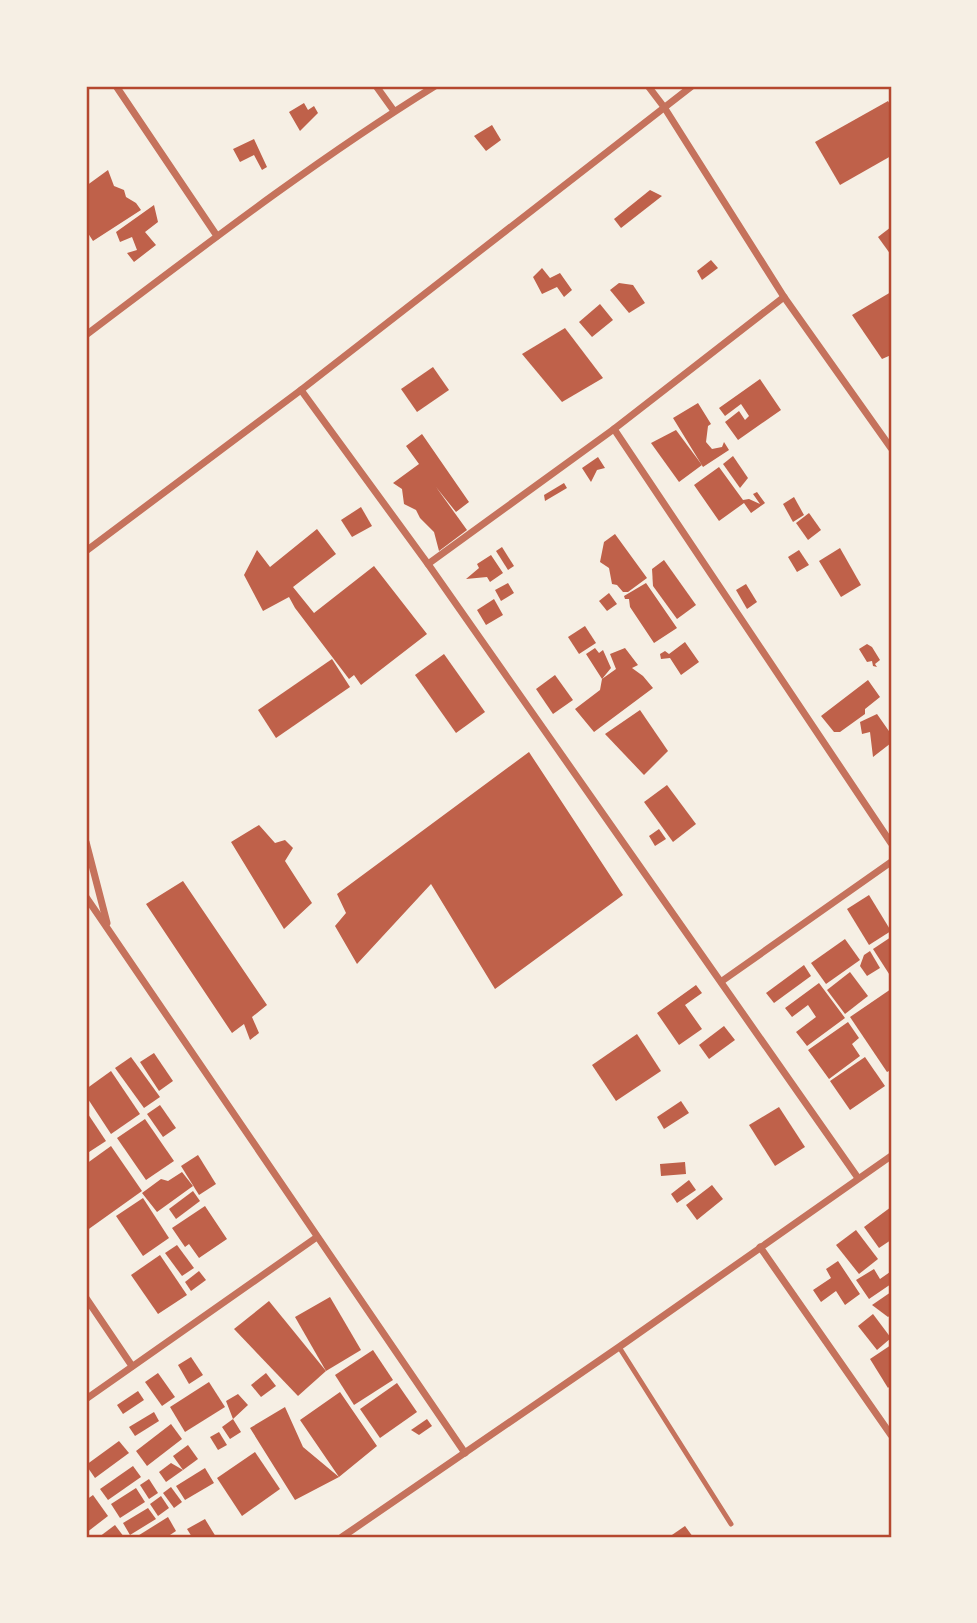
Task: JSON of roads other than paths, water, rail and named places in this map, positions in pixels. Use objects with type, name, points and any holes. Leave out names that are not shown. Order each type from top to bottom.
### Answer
[{"type":"street","points":[[116,86],[217,236]]},
{"type":"street","points":[[376,86],[394,111]]},
{"type":"street","points":[[86,335],[217,236],[394,111],[435,86]]},
{"type":"street","points":[[648,86],[784,297],[891,448]]},
{"type":"street","points":[[86,551],[302,390],[692,86]]},
{"type":"street","points":[[428,564],[614,429],[784,297]]},
{"type":"street","points":[[302,390],[428,564],[858,1178]]},
{"type":"street","points":[[614,429],[891,843]]},
{"type":"street","points":[[86,842],[109,930]]},
{"type":"street","points":[[722,981],[891,862]]},
{"type":"street","points":[[86,897],[465,1453]]},
{"type":"street","points":[[342,1537],[620,1347],[891,1156]]},
{"type":"street","points":[[86,1399],[317,1237]]},
{"type":"street","points":[[760,1247],[891,1435]]},
{"type":"street","points":[[86,1297],[132,1366]]},
{"type":"lane","points":[[620,1347],[731,1524]]}]
